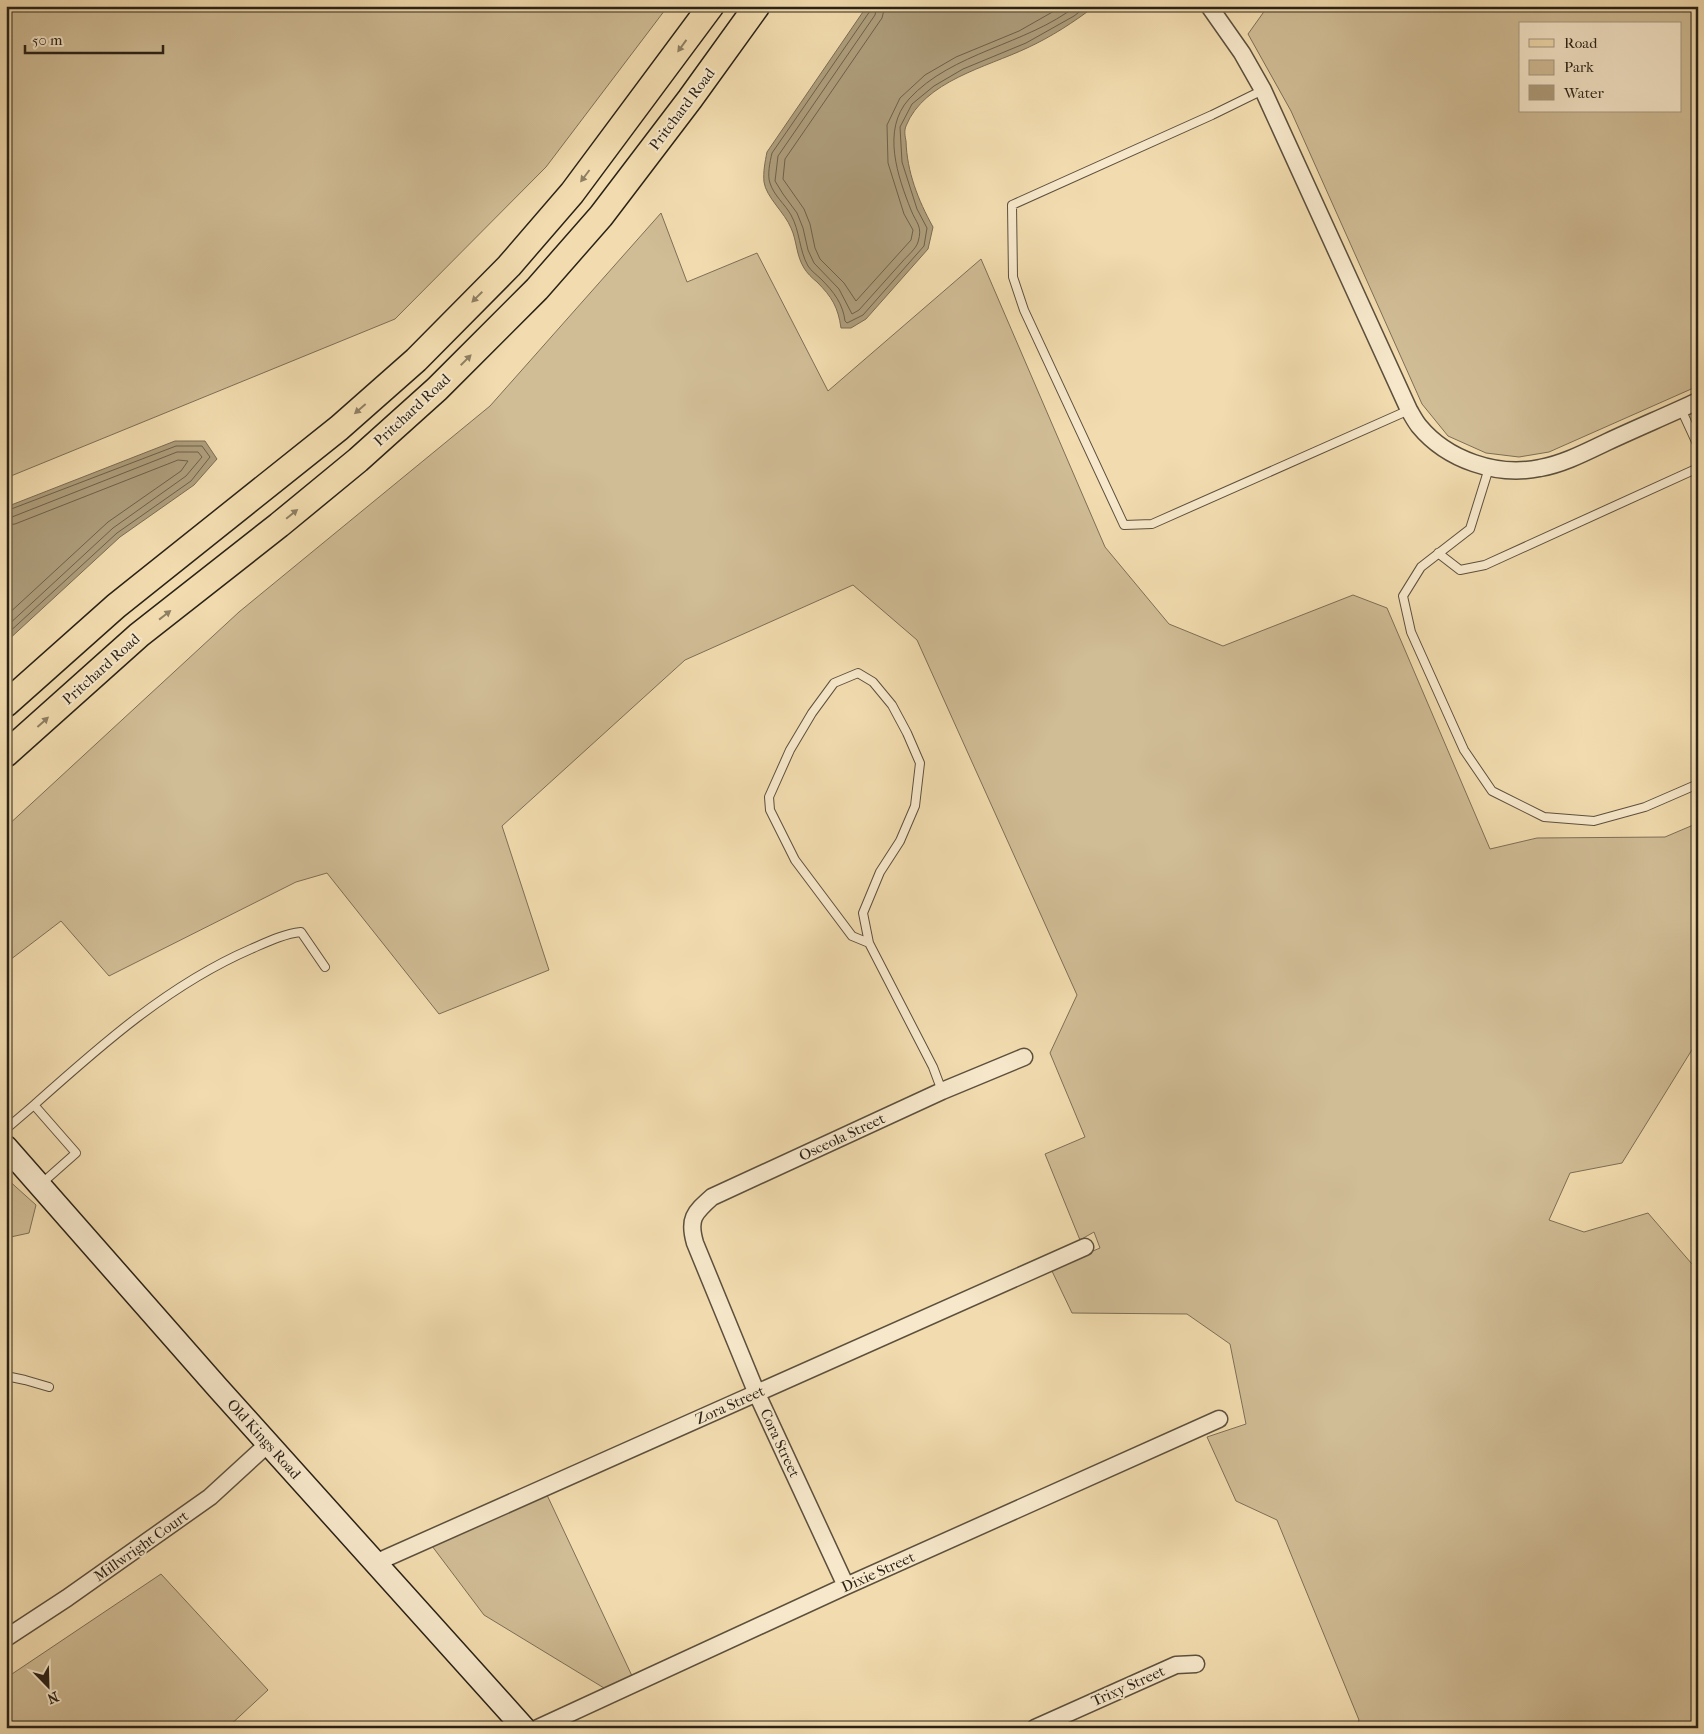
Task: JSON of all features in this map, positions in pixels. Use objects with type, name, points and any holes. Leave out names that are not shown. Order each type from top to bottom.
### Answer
[{"type":"main road","points":[[6,704],[116,606],[339,428],[416,360],[508,266],[572,193],[711,6]]},
{"type":"main road","name":"Pritchard Road","points":[[6,754],[139,635],[358,460],[436,390],[537,289],[601,216],[690,99],[757,6]]},
{"type":"street","points":[[1209,6],[1242,53],[1263,90],[1409,410],[1419,427],[1439,445],[1462,459],[1489,468],[1512,470],[1539,468],[1563,461],[1698,401]]},
{"type":"street","name":"Osceola Street","points":[[695,1243],[692,1222],[700,1207],[712,1197],[942,1091],[1024,1057]]},
{"type":"street","name":"Old Kings Road","points":[[6,1147],[524,1728]]},
{"type":"street","name":"Cora Street","points":[[695,1243],[757,1394],[846,1586]]},
{"type":"street","name":"Zora Street","points":[[376,1563],[1085,1247]]},
{"type":"street","name":"Dixie Street","points":[[538,1728],[846,1586],[1218,1419]]},
{"type":"street","name":"Millwright Court","points":[[6,1638],[67,1598],[210,1497],[268,1443]]},
{"type":"street","name":"Trixy Street","points":[[1035,1728],[1176,1665],[1196,1664]]},
{"type":"lane","points":[[1263,90],[1012,205],[1013,277],[1024,310],[1124,525],[1152,524],[1409,410]]},
{"type":"lane","points":[[1681,409],[1698,446]]},
{"type":"lane","points":[[1489,468],[1470,529],[1421,567],[1403,596],[1411,632],[1464,750],[1492,791],[1544,817],[1594,821],[1645,807],[1698,784]]},
{"type":"lane","points":[[1438,553],[1460,570],[1485,565],[1698,468]]},
{"type":"lane","points":[[869,943],[852,936],[795,860],[770,810],[769,798],[790,750],[812,713],[834,683],[858,673],[873,682],[892,706],[907,732],[920,763],[915,806],[900,842],[880,872],[863,913],[869,943],[933,1067],[942,1091]]},
{"type":"lane","points":[[6,1129],[109,1038],[202,974],[242,953],[284,935],[301,932],[326,967]]},
{"type":"lane","points":[[34,1105],[76,1153],[39,1185]]},
{"type":"lane","points":[[6,1376],[49,1387]]},
{"type":"green space","points":[[6,6],[668,6],[546,167],[395,319],[6,478]]},
{"type":"green space","points":[[1268,6],[1698,6],[1698,386],[1549,452],[1519,457],[1486,453],[1448,436],[1422,404],[1291,111],[1248,34]]},
{"type":"green space","points":[[661,213],[687,282],[757,253],[828,391],[981,259],[1105,547],[1169,624],[1223,646],[1353,595],[1387,608],[1490,849],[1537,838],[1665,837],[1698,823],[1698,1040],[1622,1163],[1570,1173],[1549,1220],[1584,1232],[1648,1213],[1698,1271],[1698,1728],[1356,1728],[1359,1720],[1277,1520],[1236,1501],[1207,1437],[1246,1424],[1230,1344],[1187,1314],[1072,1313],[1051,1269],[1100,1248],[1094,1232],[1080,1240],[1045,1154],[1085,1137],[1050,1053],[1077,995],[917,640],[853,585],[685,660],[502,826],[549,970],[439,1014],[327,873],[296,882],[109,976],[61,921],[6,963],[6,827],[239,612],[490,406]]},
{"type":"green space","points":[[6,1178],[36,1205],[29,1233],[6,1238]]},
{"type":"green space","points":[[547,1495],[633,1678],[604,1688],[484,1615],[432,1546]]},
{"type":"green space","points":[[161,1574],[268,1690],[227,1728],[6,1728],[6,1678]]},
{"type":"water","points":[[867,6],[1095,6],[1045,39],[958,77],[927,98],[915,111],[906,126],[905,135],[914,185],[933,227],[928,249],[866,319],[851,328],[841,328],[836,308],[830,298],[822,287],[808,274],[801,263],[791,228],[765,188],[764,171],[767,152]]},
{"type":"water","points":[[175,441],[205,441],[217,459],[194,485],[120,537],[6,642],[6,507]]}]
